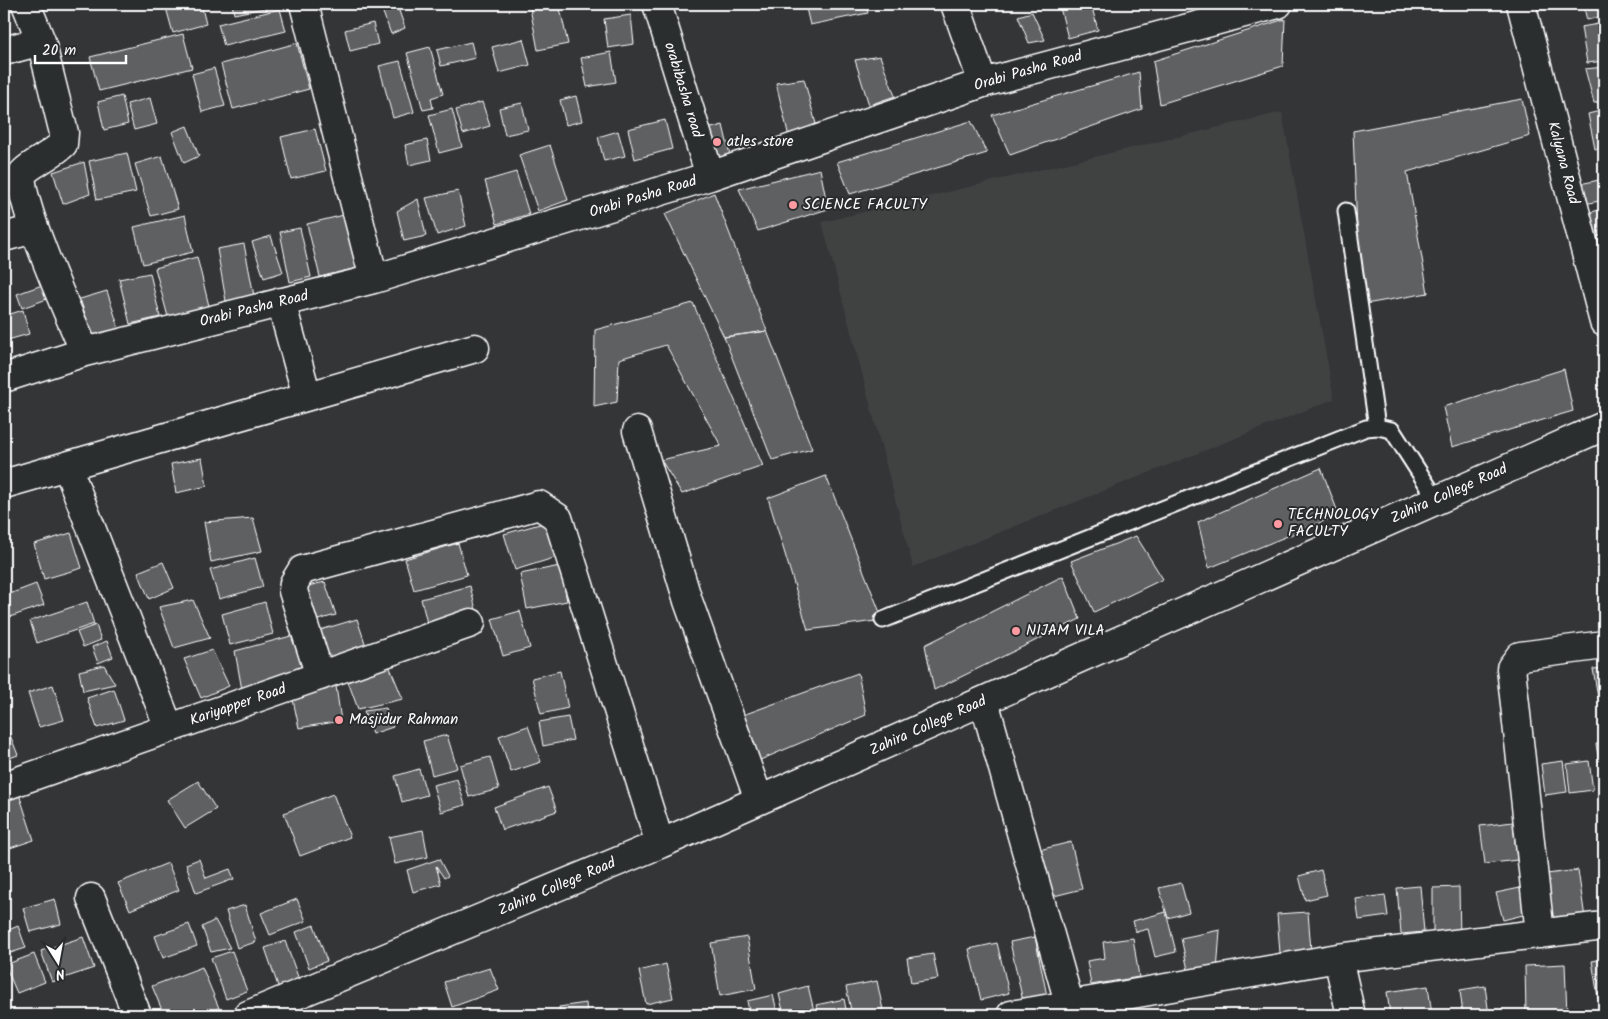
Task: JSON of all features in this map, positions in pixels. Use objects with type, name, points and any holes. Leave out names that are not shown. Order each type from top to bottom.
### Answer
[{"type":"street","points":[[304,4],[374,279]]},
{"type":"street","name":"orabibasha road","points":[[657,4],[710,176]]},
{"type":"street","points":[[955,4],[983,83]]},
{"type":"street","name":"Orabi Pasha Road","points":[[4,378],[84,352],[374,279],[710,176],[983,83],[1240,8],[1278,4]]},
{"type":"street","name":"Kalyana Road","points":[[1521,4],[1604,322]]},
{"type":"street","points":[[37,6],[41,41],[64,133],[63,144],[23,173],[20,182],[34,229],[84,352]]},
{"type":"street","points":[[4,50],[41,41]]},
{"type":"street","points":[[4,237],[34,229]]},
{"type":"street","points":[[281,302],[307,396]]},
{"type":"street","points":[[4,484],[475,348]]},
{"type":"street","name":"Zahira College Road","points":[[248,1015],[660,844],[1604,426]]},
{"type":"street","points":[[637,431],[688,601],[759,800]]},
{"type":"street","points":[[67,466],[169,728]]},
{"type":"street","points":[[320,676],[293,591],[294,583],[302,570],[539,506],[558,518],[660,844]]},
{"type":"street","name":"Kariyapper Road","points":[[4,786],[471,624]]},
{"type":"street","points":[[1540,934],[1511,668],[1520,656],[1604,645]]},
{"type":"street","points":[[984,701],[1070,1006]]},
{"type":"street","points":[[91,898],[138,1015]]},
{"type":"street","points":[[1011,1015],[1338,958],[1604,926]]},
{"type":"street","points":[[1338,958],[1351,1015]]},
{"type":"lane","points":[[1346,211],[1376,426]]},
{"type":"lane","points":[[883,620],[1366,428],[1376,426],[1392,430],[1437,500]]},
{"type":"shaded area","points":[[1282,112],[1334,399],[913,567],[822,222]]},
{"type":"building","points":[[165,4],[201,4],[206,24],[173,33]]},
{"type":"building","points":[[232,4],[285,4],[234,14]]},
{"type":"building","points":[[559,4],[568,44],[538,50],[530,8]]},
{"type":"building","points":[[805,4],[865,4],[868,13],[810,25]]},
{"type":"building","points":[[1059,4],[1091,4],[1098,30],[1068,38]]},
{"type":"building","points":[[1583,4],[1604,4],[1604,16],[1587,20]]},
{"type":"building","points":[[397,5],[405,28],[391,34],[382,10]]},
{"type":"building","points":[[280,9],[286,31],[224,46],[218,24]]},
{"type":"building","points":[[1032,12],[1045,40],[1029,43],[1018,16]]},
{"type":"building","points":[[631,15],[634,44],[608,48],[604,19]]},
{"type":"building","points":[[1285,19],[1283,66],[1160,104],[1153,61]]},
{"type":"building","points":[[373,23],[378,44],[350,51],[345,30]]},
{"type":"building","points":[[1604,23],[1604,61],[1587,63],[1581,27]]},
{"type":"building","points":[[183,34],[192,68],[99,91],[90,57]]},
{"type":"building","points":[[523,39],[530,65],[499,73],[492,47]]},
{"type":"building","points":[[471,42],[475,58],[441,66],[437,50]]},
{"type":"building","points":[[297,43],[309,89],[233,109],[221,64]]},
{"type":"building","points":[[430,47],[443,94],[431,98],[433,108],[423,110],[407,53]]},
{"type":"building","points":[[611,52],[616,82],[587,87],[581,58]]},
{"type":"building","points":[[880,56],[895,96],[869,105],[855,60]]},
{"type":"building","points":[[400,61],[414,112],[393,118],[379,66]]},
{"type":"building","points":[[1604,67],[1604,102],[1594,103],[1585,69]]},
{"type":"building","points":[[214,68],[225,106],[202,112],[192,74]]},
{"type":"building","points":[[1139,72],[1142,109],[1010,155],[992,115]]},
{"type":"building","points":[[804,79],[816,124],[789,137],[776,83]]},
{"type":"building","points":[[122,96],[128,124],[104,130],[98,102]]},
{"type":"building","points":[[576,96],[582,121],[566,125],[560,100]]},
{"type":"building","points":[[150,98],[157,124],[134,130],[127,104]]},
{"type":"building","points":[[1522,99],[1530,136],[1407,172],[1428,293],[1360,305],[1353,131]]},
{"type":"building","points":[[482,102],[490,126],[463,134],[456,110]]},
{"type":"building","points":[[522,103],[528,130],[505,135],[499,108]]},
{"type":"building","points":[[452,109],[462,147],[439,153],[429,115]]},
{"type":"building","points":[[1604,110],[1604,147],[1595,149],[1588,114]]},
{"type":"building","points":[[665,120],[672,149],[635,159],[628,129]]},
{"type":"building","points":[[971,121],[987,153],[850,194],[837,162]]},
{"type":"building","name":"atles store","points":[[723,125],[730,155],[713,161],[704,130]]},
{"type":"building","points":[[187,126],[199,156],[184,163],[172,132]]},
{"type":"building","points":[[315,129],[326,171],[291,179],[281,137]]},
{"type":"building","points":[[618,131],[625,156],[604,161],[598,137]]},
{"type":"building","points":[[427,140],[431,160],[409,165],[405,145]]},
{"type":"building","points":[[550,145],[568,200],[538,211],[519,155]]},
{"type":"building","points":[[127,153],[136,192],[97,200],[89,161]]},
{"type":"building","points":[[162,156],[178,209],[151,216],[135,164]]},
{"type":"building","points":[[84,162],[90,194],[63,204],[53,172]]},
{"type":"building","points":[[820,169],[828,209],[758,231],[739,189]]},
{"type":"building","points":[[516,172],[529,214],[497,224],[485,181]]},
{"type":"building","points":[[1604,179],[1604,200],[1580,205],[1575,185]]},
{"type":"building","points":[[458,191],[466,226],[437,235],[426,198]]},
{"type":"building","points":[[714,193],[767,331],[724,337],[665,214]]},
{"type":"building","points":[[418,199],[426,236],[404,241],[397,211]]},
{"type":"building","points":[[1604,209],[1604,235],[1587,239],[1582,214]]},
{"type":"building","points":[[185,215],[193,252],[143,264],[134,227]]},
{"type":"building","points":[[344,215],[357,268],[320,277],[307,224]]},
{"type":"building","points":[[300,228],[311,277],[290,282],[280,232]]},
{"type":"building","points":[[271,236],[283,272],[264,278],[252,242]]},
{"type":"building","points":[[244,244],[254,296],[226,301],[217,249]]},
{"type":"building","points":[[197,257],[209,306],[168,317],[155,268]]},
{"type":"building","points":[[150,273],[160,317],[130,324],[119,279]]},
{"type":"building","points":[[45,284],[50,298],[22,308],[17,294]]},
{"type":"building","points":[[107,291],[120,332],[94,341],[80,299]]},
{"type":"building","points":[[693,303],[763,466],[682,494],[661,460],[721,446],[666,345],[619,359],[617,402],[594,407],[595,330]]},
{"type":"building","points":[[23,310],[29,334],[4,341],[4,316]]},
{"type":"building","points":[[767,331],[812,449],[772,460],[724,337]]},
{"type":"building","points":[[1564,369],[1573,411],[1452,447],[1443,407]]},
{"type":"building","points":[[202,458],[207,486],[176,493],[171,464]]},
{"type":"building","points":[[1321,468],[1339,515],[1209,568],[1198,522]]},
{"type":"building","points":[[826,476],[883,620],[808,630],[768,498]]},
{"type":"building","points":[[253,518],[262,551],[211,562],[204,522]]},
{"type":"building","points":[[547,522],[557,557],[515,570],[504,534]]},
{"type":"building","points":[[71,533],[82,568],[44,579],[34,544]]},
{"type":"building","points":[[1136,536],[1163,579],[1094,612],[1071,561]]},
{"type":"building","points":[[458,543],[467,575],[414,590],[405,559]]},
{"type":"building","points":[[255,558],[263,587],[219,599],[210,570]]},
{"type":"building","points":[[163,562],[174,588],[149,599],[138,572]]},
{"type":"building","points":[[560,566],[567,601],[527,609],[520,574]]},
{"type":"building","points":[[1063,576],[1080,619],[934,690],[925,645]]},
{"type":"building","points":[[325,582],[336,615],[292,627],[281,592]]},
{"type":"building","points":[[36,584],[44,605],[10,617],[4,596]]},
{"type":"building","points":[[470,586],[477,614],[428,627],[421,599]]},
{"type":"building","points":[[193,600],[210,638],[174,648],[159,607]]},
{"type":"building","points":[[87,602],[94,624],[37,643],[30,621]]},
{"type":"building","points":[[265,602],[273,634],[230,645],[222,614]]},
{"type":"building","points":[[520,611],[530,648],[503,656],[492,619]]},
{"type":"building","points":[[357,619],[367,649],[323,661],[317,631]]},
{"type":"building","points":[[96,625],[101,640],[83,647],[77,632]]},
{"type":"building","points":[[291,636],[303,667],[242,690],[235,651]]},
{"type":"building","points":[[107,641],[113,657],[98,663],[92,647]]},
{"type":"building","points":[[212,650],[229,686],[201,698],[184,659]]},
{"type":"building","points":[[388,663],[403,699],[358,709],[346,676]]},
{"type":"building","points":[[104,665],[115,684],[83,691],[79,671]]},
{"type":"building","points":[[1604,668],[1604,696],[1598,697],[1593,669]]},
{"type":"building","points":[[560,671],[568,708],[541,714],[532,678]]},
{"type":"building","points":[[858,673],[866,715],[746,766],[743,715]]},
{"type":"building","points":[[53,685],[64,720],[39,727],[28,693]]},
{"type":"building","name":"Masjidur Rahman","points":[[336,686],[341,721],[299,728],[292,695]]},
{"type":"building","points":[[114,689],[124,720],[97,728],[87,698]]},
{"type":"building","points":[[386,708],[393,727],[372,734],[364,711]]},
{"type":"building","points":[[568,717],[573,740],[543,746],[539,722]]},
{"type":"building","points":[[4,720],[18,755],[4,760]]},
{"type":"building","points":[[528,726],[541,762],[511,772],[499,736]]},
{"type":"building","points":[[447,735],[457,768],[432,775],[423,741]]},
{"type":"building","points":[[1604,743],[1604,791],[1596,744]]},
{"type":"building","points":[[490,757],[499,789],[469,797],[460,765]]},
{"type":"building","points":[[1563,761],[1567,792],[1545,795],[1541,764]]},
{"type":"building","points":[[1589,761],[1593,790],[1570,793],[1567,764]]},
{"type":"building","points":[[419,769],[427,795],[402,802],[395,776]]},
{"type":"building","points":[[457,779],[465,805],[441,812],[433,785]]},
{"type":"building","points":[[198,781],[216,809],[185,828],[167,800]]},
{"type":"building","points":[[548,787],[557,811],[502,830],[494,807]]},
{"type":"building","points":[[19,794],[34,840],[4,850],[4,799]]},
{"type":"building","points":[[333,794],[350,837],[300,856],[284,813]]},
{"type":"building","points":[[1513,822],[1517,860],[1485,864],[1480,826]]},
{"type":"building","points":[[423,830],[428,857],[395,864],[389,837]]},
{"type":"building","points":[[1071,842],[1082,889],[1046,898],[1035,851]]},
{"type":"building","points":[[199,859],[206,878],[230,869],[234,879],[196,893],[186,864]]},
{"type":"building","points":[[439,859],[448,876],[444,878],[436,866],[441,884],[413,892],[407,870]]},
{"type":"building","points":[[168,863],[179,890],[130,910],[118,883]]},
{"type":"building","points":[[1321,870],[1327,895],[1305,900],[1299,876]]},
{"type":"building","points":[[1578,870],[1585,918],[1547,924],[1539,875]]},
{"type":"building","points":[[1181,883],[1189,912],[1168,918],[1159,888]]},
{"type":"building","points":[[1420,886],[1424,932],[1401,934],[1397,888]]},
{"type":"building","points":[[1459,887],[1460,940],[1433,941],[1433,888]]},
{"type":"building","points":[[1520,888],[1527,914],[1503,920],[1496,893]]},
{"type":"building","points":[[1385,895],[1388,916],[1359,920],[1356,899]]},
{"type":"building","points":[[55,899],[61,924],[30,932],[23,908]]},
{"type":"building","points":[[297,899],[306,921],[270,935],[261,913]]},
{"type":"building","points":[[245,905],[256,942],[237,948],[226,911]]},
{"type":"building","points":[[1166,912],[1176,952],[1155,957],[1148,929],[1136,932],[1133,921]]},
{"type":"building","points":[[1308,912],[1311,951],[1280,953],[1277,914]]},
{"type":"building","points":[[215,920],[230,948],[211,952],[202,927]]},
{"type":"building","points":[[189,924],[197,946],[163,958],[155,936]]},
{"type":"building","points":[[314,925],[327,961],[309,968],[296,932]]},
{"type":"building","points":[[18,926],[26,948],[4,955],[4,932]]},
{"type":"building","points":[[1220,930],[1217,972],[1190,979],[1181,938]]},
{"type":"building","points":[[83,937],[94,968],[52,982],[41,951]]},
{"type":"building","points":[[747,937],[756,989],[720,996],[711,943]]},
{"type":"building","points":[[1035,937],[1048,1001],[1024,1006],[1010,942]]},
{"type":"building","points":[[1133,938],[1139,977],[1091,985],[1087,961],[1105,958],[1103,942]]},
{"type":"building","points":[[285,941],[301,985],[280,992],[265,948]]},
{"type":"building","points":[[997,943],[1009,993],[981,1000],[969,949]]},
{"type":"building","points":[[232,951],[247,991],[226,999],[211,958]]},
{"type":"building","points":[[34,954],[45,982],[17,993],[5,965]]},
{"type":"building","points":[[933,954],[938,979],[911,983],[907,958]]},
{"type":"building","points":[[1604,959],[1604,1015],[1601,1015],[1592,961]]},
{"type":"building","points":[[666,964],[673,998],[646,1004],[639,971]]},
{"type":"building","points":[[1565,964],[1567,1015],[1526,1015],[1525,966]]},
{"type":"building","points":[[202,967],[219,1008],[200,1015],[164,1015],[152,986]]},
{"type":"building","points":[[490,968],[499,990],[452,1007],[444,982]]},
{"type":"building","points":[[877,981],[884,1015],[852,1015],[846,987]]},
{"type":"building","points":[[808,986],[815,1015],[784,1015],[779,994]]},
{"type":"building","points":[[1428,986],[1432,1015],[1390,1015],[1387,992]]},
{"type":"building","points":[[1485,986],[1489,1015],[1463,1015],[1460,990]]},
{"type":"building","points":[[773,995],[778,1015],[750,1015],[747,1001]]},
{"type":"building","points":[[844,999],[847,1015],[819,1015],[816,1005]]},
{"type":"building","points":[[586,1003],[587,1015],[560,1015],[559,1007]]},
{"type":"building","points":[[671,1009],[672,1015],[644,1015]]},
{"type":"place","name":"atles store","points":[[717,142]]},
{"type":"place","name":"SCIENCE FACULTY","points":[[793,205]]},
{"type":"place","name":"TECHNOLOGY FACULTY","points":[[1278,524]]},
{"type":"place","name":"NIJAM VILA","points":[[1016,631]]},
{"type":"place","name":"Masjidur Rahman","points":[[339,720]]}]
